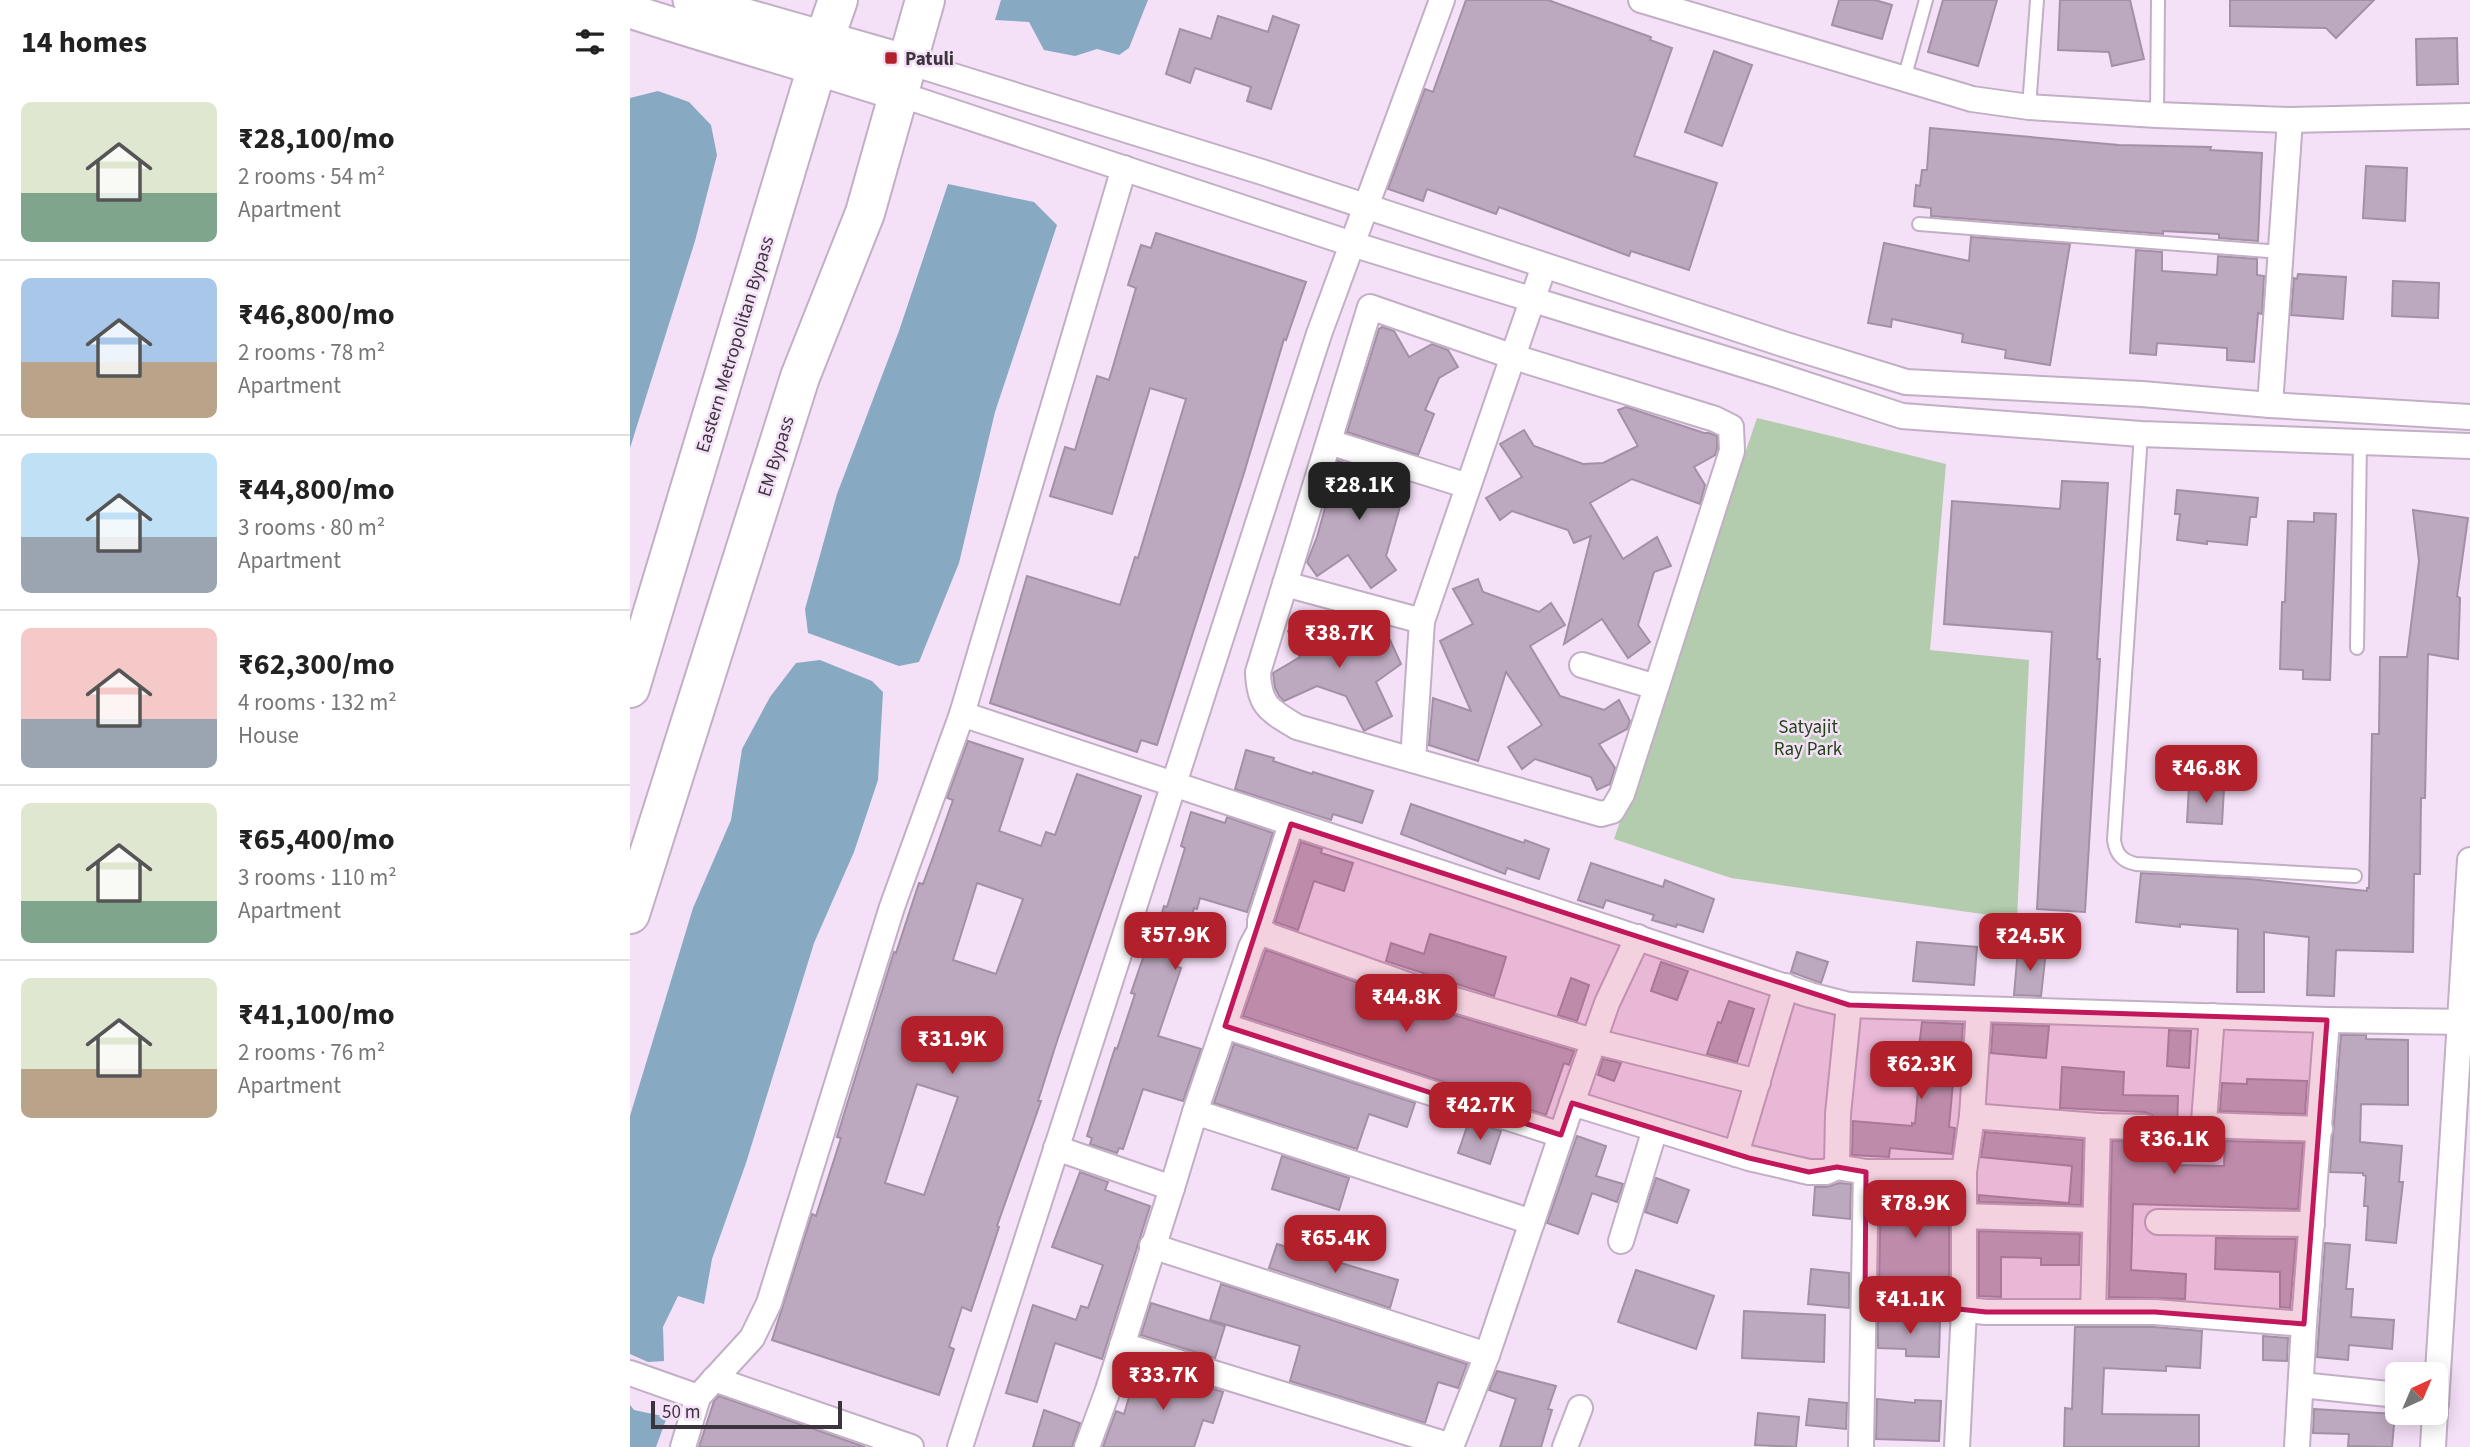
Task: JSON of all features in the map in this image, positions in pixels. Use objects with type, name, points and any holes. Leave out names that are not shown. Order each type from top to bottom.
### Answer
[{"type":"main road","points":[[691,0],[821,54],[904,78]]},
{"type":"main road","name":"Eastern Metropolitan Bypass","points":[[630,688],[838,0]]},
{"type":"main road","name":"EM Bypass","points":[[630,914],[800,377],[865,213],[925,0]]},
{"type":"main road","points":[[630,10],[732,44],[821,54]]},
{"type":"street","points":[[960,1447],[1319,334],[1442,0]]},
{"type":"street","points":[[1641,0],[1972,99],[2029,107],[2290,120],[2470,116]]},
{"type":"street","points":[[904,78],[1167,142],[1906,382],[2142,394],[2470,417]]},
{"type":"street","points":[[904,78],[1124,168],[1352,244],[1774,373],[1902,415],[2141,434],[2470,446]]},
{"type":"street","points":[[2270,405],[2290,120]]},
{"type":"street","points":[[1154,178],[1167,142]]},
{"type":"street","points":[[683,1447],[698,1397],[752,1338],[769,1303],[892,907],[962,714],[1124,168]]},
{"type":"street","points":[[1413,761],[1422,621],[1544,266]]},
{"type":"street","points":[[1370,307],[1514,357],[1715,419],[1731,427],[1732,451],[1622,794],[1612,811],[1601,814],[1413,761],[1297,727],[1272,712],[1259,693],[1258,672],[1329,442],[1370,307]]},
{"type":"street","points":[[1774,373],[1783,344]]},
{"type":"street","points":[[2141,434],[2142,394]]},
{"type":"street","points":[[1329,442],[1468,486]]},
{"type":"street","points":[[1286,584],[1422,621]]},
{"type":"street","points":[[1582,665],[1656,687]]},
{"type":"street","points":[[962,714],[1786,986],[1849,1004],[2212,1017],[2465,1021]]},
{"type":"street","points":[[1087,1447],[1195,1112],[1251,947],[1260,930],[1260,921],[1291,824]]},
{"type":"street","points":[[2439,1362],[2465,1021],[2470,860]]},
{"type":"street","points":[[1260,930],[1270,936],[1425,990],[1593,1041],[1758,1082]]},
{"type":"street","points":[[1122,1345],[1451,1447],[1487,1355],[1593,1041],[1607,1003],[1638,937]]},
{"type":"street","points":[[1736,1154],[1786,986]]},
{"type":"street","points":[[1837,1167],[1838,1114],[1849,1004]]},
{"type":"street","points":[[1957,1447],[1964,1310],[1964,1172],[1972,1116],[1979,1009]]},
{"type":"street","points":[[2212,1017],[2203,1136],[2320,1129]]},
{"type":"street","points":[[2297,1447],[2327,1020]]},
{"type":"street","points":[[1225,1026],[1562,1135]]},
{"type":"street","points":[[1572,1103],[1736,1154],[1809,1172],[1826,1172],[1837,1167],[1866,1172],[1964,1172]]},
{"type":"street","points":[[1195,1112],[1532,1222]]},
{"type":"street","points":[[1972,1116],[2144,1127]]},
{"type":"street","points":[[2093,1312],[2098,1126]]},
{"type":"street","points":[[1621,1241],[1655,1129]]},
{"type":"street","points":[[1056,1148],[1172,1188]]},
{"type":"street","points":[[1861,1447],[1866,1172]]},
{"type":"street","points":[[1963,1216],[2095,1220]]},
{"type":"street","points":[[2158,1222],[2312,1224]]},
{"type":"street","points":[[1152,1246],[1487,1355]]},
{"type":"street","points":[[1865,1298],[1986,1312],[2155,1312],[2304,1324]]},
{"type":"street","points":[[630,1373],[698,1397]]},
{"type":"street","points":[[714,1379],[911,1447]]},
{"type":"street","points":[[2301,1385],[2385,1394]]},
{"type":"street","points":[[1565,1447],[1580,1408]]},
{"type":"street","points":[[2433,1447],[2434,1425]]},
{"type":"lane","points":[[1903,79],[1926,0]]},
{"type":"lane","points":[[2029,107],[2037,0]]},
{"type":"lane","points":[[2157,115],[2158,0]]},
{"type":"lane","points":[[1919,224],[2281,252]]},
{"type":"lane","points":[[2141,434],[2115,849],[2126,862],[2136,864],[2355,876]]},
{"type":"lane","points":[[2357,648],[2360,442]]},
{"type":"highlighted area","points":[[1291,824],[1849,1005],[2327,1020],[2304,1324],[2155,1312],[1986,1312],[1865,1299],[1866,1172],[1837,1167],[1809,1172],[1749,1158],[1572,1103],[1561,1135],[1225,1026]]},
{"type":"green space","name":"Satyajit Ray Park","points":[[1757,418],[1946,464],[1930,650],[2029,660],[2017,919],[1731,878],[1614,839]]},
{"type":"water","points":[[1001,0],[1148,0],[1129,48],[1119,55],[1097,49],[1075,56],[1044,50],[1029,22],[995,20]]},
{"type":"water","points":[[658,91],[689,102],[711,125],[717,155],[695,241],[630,448],[630,98]]},
{"type":"water","points":[[948,184],[1034,202],[1057,225],[995,412],[959,563],[919,662],[899,666],[808,633],[805,609],[837,494],[899,331]]},
{"type":"water","points":[[820,660],[872,681],[883,692],[878,780],[854,852],[814,943],[746,1163],[712,1259],[704,1304],[678,1296],[663,1327],[664,1361],[648,1362],[630,1354],[630,1116],[693,908],[731,820],[742,749],[770,697],[796,663]]},
{"type":"water","points":[[630,1405],[634,1410],[667,1417],[656,1447],[630,1447]]},
{"type":"building","points":[[1466,0],[1548,0],[1651,37],[1650,40],[1672,48],[1634,156],[1717,183],[1689,270],[1631,251],[1629,256],[1499,207],[1496,214],[1427,189],[1423,201],[1388,189],[1425,89],[1433,92]]},
{"type":"building","points":[[1839,0],[1875,0],[1892,5],[1882,39],[1832,25]]},
{"type":"building","points":[[1943,0],[1997,0],[1978,66],[1928,52]]},
{"type":"building","points":[[2060,0],[2130,0],[2144,59],[2112,66],[2109,52],[2058,50]]},
{"type":"building","points":[[2230,0],[2374,0],[2336,38],[2326,28],[2230,26]]},
{"type":"building","points":[[1218,16],[1268,32],[1273,16],[1299,25],[1271,109],[1247,101],[1251,87],[1195,68],[1190,83],[1166,74],[1180,29],[1211,39]]},
{"type":"building","points":[[2457,38],[2458,84],[2417,85],[2416,39]]},
{"type":"building","points":[[1714,51],[1752,65],[1722,146],[1685,132]]},
{"type":"building","points":[[1930,128],[2119,145],[2211,147],[2210,150],[2262,153],[2258,241],[2219,238],[2219,234],[2163,231],[2163,234],[1931,216],[1931,208],[1914,206],[1916,185],[1920,186],[1922,170],[1927,170]]},
{"type":"building","points":[[2366,166],[2407,168],[2405,221],[2363,218]]},
{"type":"building","points":[[1156,233],[1306,282],[1286,340],[1284,339],[1157,745],[1141,740],[1137,752],[990,703],[1027,576],[1120,605],[1135,557],[1138,558],[1186,399],[1150,388],[1112,514],[1050,496],[1065,447],[1075,450],[1097,376],[1109,380],[1136,288],[1128,285],[1141,245],[1151,248]]},
{"type":"building","points":[[1971,237],[2070,244],[2050,365],[2005,358],[2006,350],[1962,342],[1963,334],[1892,319],[1891,327],[1868,323],[1884,243],[1969,261]]},
{"type":"building","points":[[2136,250],[2162,252],[2162,271],[2217,275],[2218,256],[2257,259],[2257,275],[2264,276],[2262,314],[2258,313],[2254,362],[2227,360],[2227,348],[2157,343],[2156,355],[2130,353]]},
{"type":"building","points":[[2298,274],[2346,277],[2343,319],[2291,315],[2294,278],[2297,279]]},
{"type":"building","points":[[2393,281],[2439,283],[2438,318],[2392,316]]},
{"type":"building","points":[[1382,327],[1394,331],[1409,357],[1432,344],[1448,350],[1458,367],[1439,378],[1425,410],[1434,414],[1418,455],[1347,432],[1379,329]]},
{"type":"building","points":[[1626,407],[1717,436],[1715,455],[1694,467],[1705,485],[1700,504],[1632,479],[1590,503],[1623,559],[1657,537],[1671,566],[1654,572],[1638,625],[1650,642],[1628,658],[1602,619],[1564,644],[1591,536],[1574,543],[1568,530],[1512,511],[1500,520],[1486,498],[1522,477],[1500,444],[1524,430],[1534,446],[1583,464],[1603,463],[1638,446],[1618,410]]},
{"type":"building","points":[[1338,461],[1407,482],[1386,556],[1396,570],[1371,588],[1348,555],[1317,576],[1307,562],[1317,537]]},
{"type":"building","points":[[2062,481],[2108,483],[2085,912],[2037,909],[2052,632],[1944,624],[1952,501],[2060,509]]},
{"type":"building","points":[[2177,490],[2258,498],[2256,517],[2250,517],[2247,545],[2177,540],[2180,514],[2175,514]]},
{"type":"building","points":[[2413,510],[2468,518],[2457,596],[2460,598],[2458,659],[2428,654],[2425,798],[2421,798],[2420,874],[2414,874],[2413,952],[2336,950],[2334,996],[2307,995],[2309,937],[2264,932],[2264,992],[2237,992],[2238,929],[2136,922],[2141,873],[2250,879],[2367,891],[2372,734],[2379,734],[2380,657],[2407,657],[2419,561]]},
{"type":"building","points":[[2314,513],[2336,514],[2330,680],[2303,679],[2303,670],[2280,669],[2288,521],[2314,522]]},
{"type":"building","points":[[1478,579],[1483,592],[1539,612],[1551,603],[1565,625],[1530,646],[1560,696],[1604,710],[1619,700],[1630,721],[1627,729],[1599,744],[1615,768],[1610,784],[1597,790],[1591,777],[1535,759],[1522,769],[1508,747],[1542,725],[1506,672],[1478,761],[1429,745],[1433,698],[1471,711],[1440,641],[1473,624],[1453,589]]},
{"type":"building","points":[[1317,616],[1325,630],[1370,645],[1390,640],[1401,664],[1376,682],[1392,716],[1364,731],[1346,696],[1317,686],[1284,701],[1279,696],[1273,673],[1300,657],[1288,631]]},
{"type":"building","points":[[968,741],[1023,759],[999,831],[1041,846],[1046,832],[1055,835],[1077,774],[1141,796],[1057,1041],[1038,1101],[1041,1101],[997,1226],[999,1227],[971,1311],[962,1307],[949,1347],[954,1349],[939,1395],[772,1340],[812,1214],[816,1216],[841,1138],[837,1137],[894,952],[896,953],[919,883],[923,884],[953,800],[947,798]],"holes":[[[977,883],[1023,899],[996,974],[953,960]],[[917,1084],[958,1097],[924,1195],[885,1183]]]},
{"type":"building","points":[[1246,750],[1312,774],[1313,772],[1373,791],[1362,823],[1333,814],[1331,820],[1235,789]]},
{"type":"building","points":[[2189,786],[2224,788],[2222,824],[2187,822]]},
{"type":"building","points":[[1411,804],[1549,849],[1539,879],[1507,868],[1505,874],[1401,834]]},
{"type":"building","points":[[1191,812],[1225,823],[1227,817],[1273,833],[1247,912],[1200,898],[1197,909],[1194,908],[1176,966],[1181,968],[1158,1036],[1201,1049],[1183,1101],[1143,1089],[1123,1149],[1119,1148],[1117,1153],[1090,1144],[1092,1138],[1087,1136],[1135,994],[1131,993],[1144,955],[1149,957],[1164,906],[1167,907],[1185,848],[1181,846]]},
{"type":"building","points":[[1301,842],[1322,849],[1321,853],[1353,863],[1344,891],[1314,881],[1298,930],[1275,922]]},
{"type":"building","points":[[1591,863],[1663,887],[1665,880],[1714,899],[1703,932],[1652,920],[1654,915],[1606,900],[1603,908],[1578,900]]},
{"type":"building","points":[[1430,934],[1506,957],[1494,996],[1386,961],[1391,943],[1424,954]]},
{"type":"building","points":[[1917,942],[1977,947],[1974,985],[1913,981]]},
{"type":"building","points":[[2018,949],[2046,951],[2041,996],[2014,995]]},
{"type":"building","points":[[1266,950],[1420,1005],[1574,1051],[1569,1065],[1564,1063],[1546,1115],[1243,1016]]},
{"type":"building","points":[[1797,952],[1828,962],[1821,983],[1791,972]]},
{"type":"building","points":[[1661,962],[1688,971],[1677,1000],[1651,991]]},
{"type":"building","points":[[1571,978],[1589,985],[1577,1021],[1558,1015]]},
{"type":"building","points":[[1729,1001],[1754,1009],[1737,1062],[1707,1054],[1718,1022],[1721,1023]]},
{"type":"building","points":[[1922,1022],[1963,1024],[1961,1050],[1956,1049],[1949,1127],[1955,1128],[1952,1154],[1890,1148],[1889,1157],[1852,1155],[1853,1121],[1912,1126],[1912,1123],[1915,1124]]},
{"type":"building","points":[[1993,1024],[2049,1026],[2046,1058],[1991,1053]]},
{"type":"building","points":[[2169,1030],[2191,1031],[2189,1068],[2167,1066]]},
{"type":"building","points":[[2341,1035],[2366,1035],[2366,1039],[2408,1040],[2408,1105],[2361,1104],[2360,1142],[2402,1146],[2399,1182],[2403,1182],[2396,1243],[2366,1240],[2366,1176],[2363,1173],[2330,1172]]},
{"type":"building","points":[[1234,1044],[1415,1103],[1407,1127],[1369,1114],[1357,1149],[1214,1103]]},
{"type":"building","points":[[1603,1059],[1621,1063],[1614,1081],[1598,1075]]},
{"type":"building","points":[[2062,1067],[2124,1072],[2123,1095],[2178,1096],[2176,1165],[2224,1166],[2225,1141],[2303,1143],[2298,1209],[2133,1204],[2131,1270],[2186,1274],[2185,1299],[2109,1297],[2112,1141],[2151,1140],[2159,1127],[2152,1115],[2145,1112],[2060,1108]]},
{"type":"building","points":[[2247,1079],[2307,1081],[2305,1114],[2220,1111],[2222,1083],[2247,1084]]},
{"type":"building","points":[[1469,1121],[1501,1131],[1490,1164],[1458,1153]]},
{"type":"building","points":[[1985,1132],[2083,1140],[2081,1205],[1979,1202],[1979,1195],[2069,1203],[2072,1166],[1981,1157]]},
{"type":"building","points":[[1577,1136],[1606,1146],[1596,1176],[1623,1184],[1617,1202],[1592,1193],[1578,1234],[1547,1223]]},
{"type":"building","points":[[1282,1156],[1349,1178],[1339,1210],[1272,1189]]},
{"type":"building","points":[[1080,1172],[1108,1182],[1105,1190],[1150,1206],[1102,1359],[1055,1343],[1037,1402],[1006,1393],[1033,1305],[1076,1320],[1081,1306],[1088,1308],[1103,1265],[1052,1247]]},
{"type":"building","points":[[1656,1178],[1689,1190],[1677,1223],[1645,1212]]},
{"type":"building","points":[[1851,1184],[1850,1219],[1813,1215],[1815,1187]]},
{"type":"building","points":[[1881,1187],[1949,1192],[1949,1293],[1879,1286]]},
{"type":"building","points":[[1979,1231],[2080,1234],[2079,1265],[2041,1265],[2041,1258],[2001,1257],[2001,1297],[1979,1296]]},
{"type":"building","points":[[2216,1238],[2296,1239],[2290,1308],[2280,1307],[2280,1272],[2215,1269]]},
{"type":"building","points":[[2325,1243],[2350,1245],[2346,1289],[2353,1289],[2351,1317],[2394,1320],[2392,1349],[2349,1345],[2348,1360],[2317,1357]]},
{"type":"building","points":[[1277,1244],[1398,1280],[1390,1308],[1269,1268]]},
{"type":"building","points":[[1811,1269],[1849,1273],[1849,1308],[1808,1304]]},
{"type":"building","points":[[1636,1270],[1714,1296],[1696,1349],[1618,1322]]},
{"type":"building","points":[[1221,1284],[1467,1364],[1458,1388],[1438,1382],[1425,1423],[1290,1381],[1300,1346],[1210,1320]]},
{"type":"building","points":[[1151,1303],[1225,1326],[1215,1358],[1141,1335]]},
{"type":"building","points":[[1744,1311],[1825,1315],[1824,1362],[1742,1358]]},
{"type":"building","points":[[1878,1315],[1940,1322],[1939,1357],[1906,1356],[1906,1349],[1878,1348]]},
{"type":"building","points":[[2075,1327],[2154,1327],[2202,1331],[2200,1368],[2166,1366],[2166,1371],[2104,1368],[2102,1414],[2199,1415],[2199,1447],[2064,1447],[2065,1408],[2072,1409]]},
{"type":"building","points":[[2263,1336],[2288,1338],[2287,1361],[2263,1360]]},
{"type":"building","points":[[1132,1364],[1223,1392],[1213,1423],[1203,1420],[1194,1447],[1103,1447],[1116,1411],[1124,1414],[1137,1371],[1130,1368]]},
{"type":"building","points":[[1497,1371],[1556,1386],[1548,1409],[1552,1410],[1541,1447],[1500,1447],[1516,1399],[1489,1390]]},
{"type":"building","points":[[719,1396],[865,1447],[699,1447],[714,1401]]},
{"type":"building","points":[[1809,1399],[1847,1403],[1846,1429],[1806,1425]]},
{"type":"building","points":[[1877,1399],[1915,1403],[1915,1400],[1941,1401],[1939,1441],[1876,1439]]},
{"type":"building","points":[[2314,1409],[2385,1413],[2385,1425],[2394,1425],[2392,1447],[2348,1446],[2349,1434],[2313,1433]]},
{"type":"building","points":[[1044,1410],[1080,1423],[1072,1447],[1033,1447]]},
{"type":"building","points":[[1758,1413],[1799,1417],[1796,1447],[1755,1445]]},
{"type":"place","name":"Patuli","points":[[891,58]]}]
